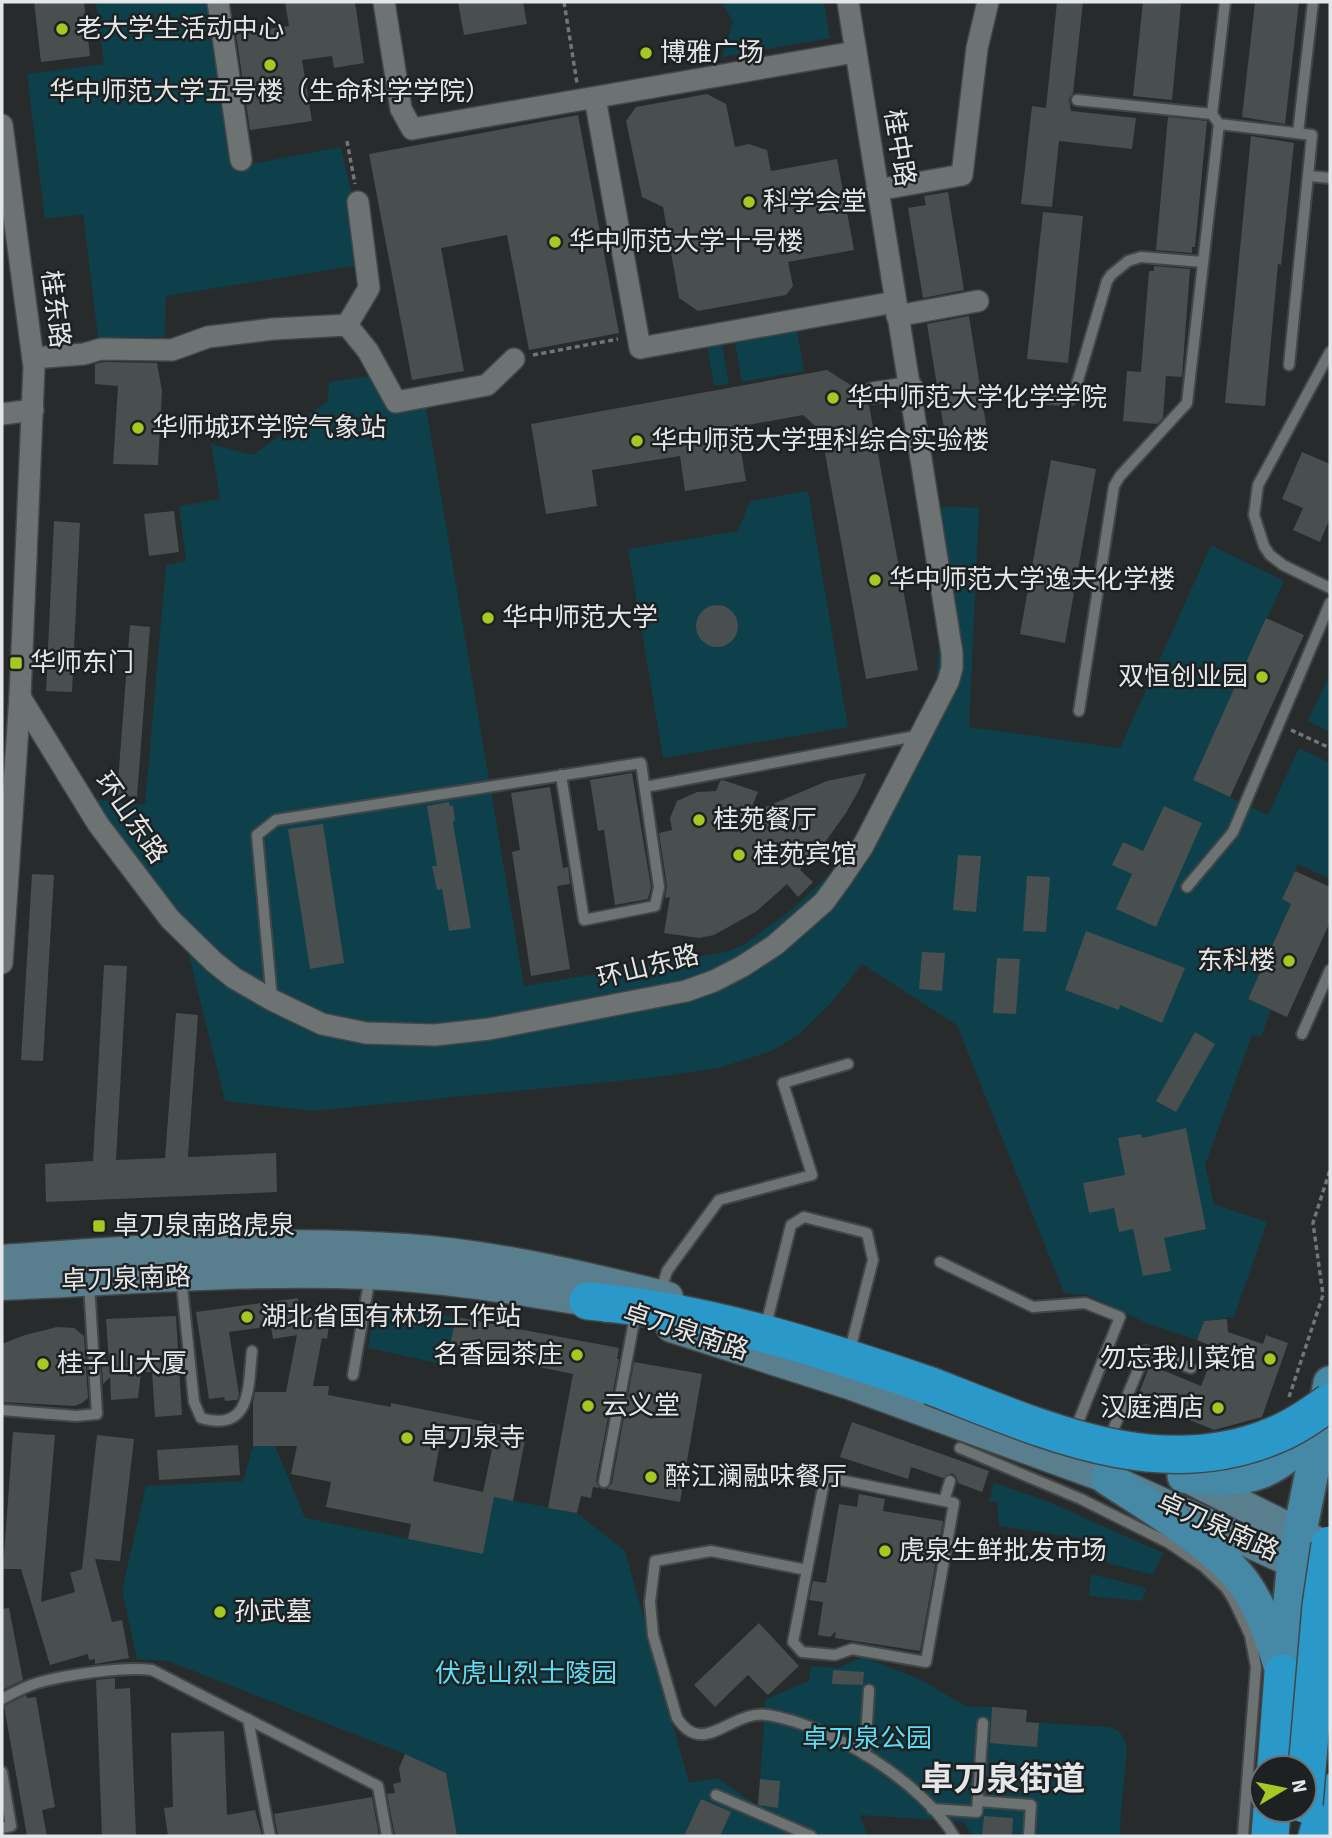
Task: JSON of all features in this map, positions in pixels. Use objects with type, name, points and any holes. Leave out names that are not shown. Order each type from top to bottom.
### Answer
[{"type":"highway","points":[[588,1301],[639,1305],[822,1351],[931,1386],[1088,1444],[1128,1452],[1165,1455],[1229,1449],[1273,1436],[1326,1409]]},
{"type":"highway","points":[[1308,1754],[1319,1619],[1314,1547]]},
{"type":"highway","points":[[1276,1754],[1283,1674]]},
{"type":"highway","points":[[1317,1836],[1330,1793]]},
{"type":"main road","name":"卓刀泉南路","points":[[2,1260],[224,1247],[384,1247],[501,1260],[583,1276],[767,1321],[851,1346],[950,1380],[1075,1430],[1184,1476],[1314,1547],[1330,1581]]},
{"type":"main road","name":"卓刀泉南路","points":[[2,1284],[289,1273],[370,1274],[467,1282],[588,1301],[849,1384],[961,1445],[1107,1478],[1314,1547]]},
{"type":"main road","points":[[1283,1674],[1314,1547],[1330,1383]]},
{"type":"main road","points":[[1184,1476],[1232,1478],[1277,1465],[1304,1442],[1326,1409]]},
{"type":"main road","points":[[1107,1478],[1185,1532],[1231,1569],[1257,1605],[1283,1674]]},
{"type":"main road","points":[[1279,1754],[1307,1730],[1330,1732]]},
{"type":"street","points":[[218,2],[240,160]]},
{"type":"street","points":[[384,2],[401,109],[412,129],[855,52]]},
{"type":"street","name":"桂中路","points":[[848,2],[896,309]]},
{"type":"street","points":[[877,190],[962,174],[977,48],[988,2]]},
{"type":"street","points":[[587,99],[639,348],[896,309],[978,301]]},
{"type":"street","name":"桂东路","points":[[2,125],[33,358],[20,697],[2,963]]},
{"type":"street","points":[[348,325],[369,288],[358,202]]},
{"type":"street","name":"环山东路","points":[[20,697],[98,824],[170,919],[224,970],[272,1000],[322,1024],[366,1033],[435,1035],[489,1029],[661,997],[714,981],[775,945],[824,902],[863,846],[948,682],[952,668],[952,653],[912,387],[896,309]]},
{"type":"street","points":[[33,358],[85,354],[101,349],[172,350],[208,337],[273,329],[348,325]]},
{"type":"street","points":[[348,325],[368,351],[396,402],[488,385],[514,359]]},
{"type":"street","points":[[873,393],[912,387]]},
{"type":"street","points":[[2,414],[33,410]]},
{"type":"lane","points":[[1079,711],[1114,486],[1186,403],[1219,124],[1212,114],[1226,2]]},
{"type":"lane","points":[[1298,133],[1313,2]]},
{"type":"lane","points":[[1077,100],[1212,114]]},
{"type":"lane","points":[[1219,124],[1312,135],[1289,365]]},
{"type":"lane","points":[[1309,176],[1330,178]]},
{"type":"lane","points":[[1049,398],[1070,400],[1073,397],[1107,281],[1122,265],[1133,258],[1141,257],[1203,262]]},
{"type":"lane","points":[[1330,352],[1258,485],[1254,514],[1264,546],[1270,555],[1283,565],[1330,588]]},
{"type":"lane","points":[[1187,887],[1233,832],[1330,603]]},
{"type":"lane","points":[[645,787],[921,735]]},
{"type":"lane","points":[[272,1000],[257,835],[276,820],[561,775],[642,763],[659,887],[655,906],[584,920],[561,775]]},
{"type":"lane","points":[[1302,1034],[1330,970]]},
{"type":"lane","points":[[660,1295],[667,1272],[719,1200],[812,1175],[783,1083],[848,1064]]},
{"type":"lane","points":[[767,1321],[790,1224],[804,1217],[867,1233],[873,1260],[851,1346]]},
{"type":"lane","points":[[940,1262],[1033,1307],[1085,1303],[1120,1317],[1075,1430]]},
{"type":"lane","points":[[354,1375],[370,1274]]},
{"type":"lane","points":[[181,1277],[194,1402],[201,1418],[217,1420],[240,1413],[246,1399],[253,1351]]},
{"type":"lane","points":[[2,1410],[76,1416],[97,1414],[88,1281]]},
{"type":"lane","points":[[604,1482],[635,1316]]},
{"type":"lane","points":[[1107,1444],[1146,1351],[1191,1368]]},
{"type":"lane","points":[[961,1445],[1081,1499],[1169,1543],[1203,1566],[1226,1588],[1250,1635],[1256,1667],[1243,1836]]},
{"type":"lane","points":[[825,1477],[954,1503],[926,1662],[852,1649],[835,1655],[802,1652],[793,1642],[807,1570],[825,1477]]},
{"type":"lane","points":[[944,1501],[950,1481]]},
{"type":"lane","points":[[807,1570],[711,1551],[655,1561],[650,1602],[653,1634],[677,1718],[690,1733],[702,1735],[740,1718],[764,1714],[829,1736],[865,1755],[897,1777],[932,1809],[954,1836]]},
{"type":"lane","points":[[2,1699],[22,1688],[46,1681],[131,1668],[162,1675],[378,1786],[387,1836]]},
{"type":"lane","points":[[865,1755],[869,1690]]},
{"type":"lane","points":[[248,1719],[270,1836]]},
{"type":"lane","points":[[932,1809],[977,1812],[983,1723]]},
{"type":"lane","points":[[2,1772],[11,1826],[2,1828]]},
{"type":"lane","points":[[716,1795],[811,1836]]},
{"type":"lane","points":[[978,1801],[1031,1805],[1029,1836]]},
{"type":"path","points":[[565,2],[587,99]]},
{"type":"path","points":[[347,141],[358,202]]},
{"type":"path","points":[[514,359],[637,336]]},
{"type":"path","points":[[1299,734],[1330,748]]},
{"type":"path","points":[[1285,1408],[1323,1295],[1313,1223],[1330,1170]]},
{"type":"green space","points":[[96,2],[212,2],[236,167],[341,147],[354,203],[360,265],[166,296],[165,337],[98,337],[83,214],[45,219],[27,74],[104,64]]},
{"type":"green space","points":[[721,2],[824,2],[830,38],[722,57],[733,21]]},
{"type":"green space","points":[[796,326],[804,371],[742,382],[734,337]]},
{"type":"green space","points":[[721,340],[729,384],[714,386],[707,343]]},
{"type":"green space","points":[[377,375],[394,405],[425,401],[524,986],[726,952],[745,944],[795,907],[882,823],[908,784],[920,756],[936,679],[940,633],[942,506],[979,508],[969,727],[1120,748],[1211,545],[1284,581],[1193,780],[1268,815],[1299,748],[1330,763],[1330,879],[1298,864],[1282,899],[1291,904],[1248,999],[1271,1010],[1261,1037],[1252,1035],[1205,1165],[1214,1204],[1267,1222],[1234,1317],[1204,1321],[1197,1340],[1146,1323],[1088,1295],[1064,1293],[957,1025],[862,964],[831,1003],[799,1034],[772,1051],[719,1068],[657,1077],[313,1111],[225,1101],[178,911],[103,822],[89,799],[145,805],[166,565],[186,561],[179,506],[220,499],[211,444],[253,455],[328,401],[329,382]]},
{"type":"green space","points":[[808,491],[848,727],[663,758],[628,549],[738,531],[750,501]]},
{"type":"green space","points":[[1330,674],[1330,732],[1308,721]]},
{"type":"green space","points":[[375,1309],[456,1317],[447,1365],[368,1348]]},
{"type":"green space","name":"伏虎山烈士陵园","points":[[253,1446],[275,1446],[305,1518],[483,1554],[494,1497],[577,1513],[625,1551],[689,1783],[717,1778],[758,1806],[766,1699],[809,1681],[811,1666],[838,1668],[863,1657],[922,1680],[965,1706],[992,1707],[1026,1722],[1109,1727],[1119,1732],[1127,1748],[1119,1836],[972,1836],[964,1822],[860,1815],[867,1836],[457,1836],[445,1773],[405,1754],[168,1661],[137,1659],[122,1590],[146,1486],[243,1481]]},
{"type":"green space","points":[[994,1483],[1049,1502],[1163,1553],[1153,1575],[1093,1559],[1094,1540],[999,1526],[997,1502],[989,1502]]},
{"type":"green space","points":[[1091,1574],[1147,1588],[1142,1601],[1089,1596]]},
{"type":"building","name":"老大学生活动中心","points":[[34,2],[84,2],[90,56],[41,62]]},
{"type":"building","name":"华中师范大学五号楼（生命科学学院）","points":[[285,2],[355,2],[364,63],[334,68],[332,56],[302,60],[312,121],[250,130],[236,34],[289,26]]},
{"type":"building","points":[[458,2],[523,2],[527,24],[464,35]]},
{"type":"building","points":[[1057,2],[1083,2],[1073,93],[1069,99],[1071,111],[1136,118],[1132,149],[1059,141],[1052,207],[1021,204],[1032,106],[1046,108]]},
{"type":"building","points":[[1143,2],[1181,4],[1172,100],[1133,96]]},
{"type":"building","points":[[1255,2],[1299,2],[1285,124],[1242,117]]},
{"type":"building","name":"科学会堂","points":[[707,94],[726,104],[735,147],[749,144],[767,150],[771,171],[837,159],[854,250],[788,262],[793,286],[786,295],[698,311],[679,298],[663,207],[642,197],[626,121],[636,107]]},
{"type":"building","name":"华中师范大学十号楼","points":[[578,115],[619,333],[529,350],[507,235],[441,248],[464,371],[412,380],[369,154]]},
{"type":"building","points":[[1168,117],[1207,121],[1195,247],[1192,247],[1192,253],[1156,250]]},
{"type":"building","points":[[1251,136],[1294,143],[1281,265],[1278,264],[1265,406],[1225,403]]},
{"type":"building","points":[[948,192],[964,290],[923,298],[908,208],[926,205],[924,196]]},
{"type":"building","points":[[1043,212],[1083,216],[1068,363],[1027,359]]},
{"type":"building","points":[[1154,266],[1190,269],[1182,377],[1166,376],[1163,418],[1157,424],[1123,421],[1127,371],[1141,372],[1149,271],[1154,271]]},
{"type":"building","points":[[969,316],[988,437],[962,442],[962,439],[946,441],[927,324]]},
{"type":"building","name":"华师城环学院气象站","points":[[157,363],[162,391],[158,465],[113,464],[118,386],[95,384],[95,364]]},
{"type":"building","points":[[827,370],[860,391],[862,401],[869,405],[918,670],[866,679],[821,431],[803,415],[737,427],[746,481],[685,491],[680,456],[592,470],[597,506],[546,514],[531,424]]},
{"type":"building","points":[[1302,452],[1330,464],[1330,518],[1320,542],[1293,530],[1303,508],[1282,499]]},
{"type":"building","points":[[1051,460],[1096,469],[1065,643],[1020,634]]},
{"type":"building","points":[[174,511],[179,552],[149,556],[144,514]]},
{"type":"building","points":[[54,521],[80,523],[72,692],[46,691]]},
{"type":"building","points":[[717,605],[732,611],[738,626],[732,641],[717,647],[702,641],[696,626],[702,611]]},
{"type":"building","name":"双恒创业园","points":[[1266,618],[1304,635],[1230,797],[1193,780]]},
{"type":"building","points":[[130,625],[150,627],[137,797],[117,795]]},
{"type":"building","points":[[632,773],[651,887],[648,899],[615,905],[604,830],[598,831],[590,780]]},
{"type":"building","name":"桂苑宾馆","points":[[866,773],[846,813],[823,845],[800,870],[813,882],[798,897],[787,884],[757,911],[714,935],[699,938],[664,933],[670,897],[665,898],[667,886],[659,833],[672,830],[670,818],[677,801],[697,792],[716,791],[723,780],[758,792],[749,814],[827,781]]},
{"type":"building","points":[[550,787],[563,868],[568,867],[570,884],[557,886],[570,969],[531,976],[512,852],[520,850],[511,793]]},
{"type":"building","points":[[449,802],[450,806],[453,806],[453,823],[471,928],[449,931],[442,889],[437,890],[432,866],[437,866],[427,806]]},
{"type":"building","points":[[1164,806],[1202,823],[1156,927],[1116,909],[1132,874],[1112,865],[1123,842],[1143,851]]},
{"type":"building","points":[[323,824],[344,963],[310,969],[288,829]]},
{"type":"building","points":[[958,855],[981,856],[976,912],[953,910]]},
{"type":"building","name":"东科楼","points":[[1295,871],[1330,887],[1330,922],[1287,1017],[1248,999],[1291,904],[1282,899]]},
{"type":"building","points":[[32,874],[54,875],[43,1061],[21,1060]]},
{"type":"building","points":[[1027,876],[1050,877],[1046,932],[1023,931]]},
{"type":"building","points":[[1086,931],[1185,968],[1162,1023],[1120,1005],[1119,1010],[1065,990]]},
{"type":"building","points":[[922,952],[945,953],[942,991],[919,989]]},
{"type":"building","points":[[997,958],[1020,959],[1016,1014],[993,1013]]},
{"type":"building","points":[[104,965],[127,966],[116,1160],[165,1158],[176,1013],[198,1015],[188,1157],[276,1153],[277,1192],[46,1202],[45,1164],[93,1161]]},
{"type":"building","points":[[1195,1032],[1215,1044],[1176,1112],[1156,1101]]},
{"type":"building","points":[[1186,1128],[1206,1229],[1164,1238],[1171,1271],[1143,1276],[1133,1229],[1119,1232],[1114,1208],[1089,1213],[1083,1183],[1125,1175],[1118,1138],[1141,1134],[1142,1138]]},
{"type":"building","points":[[298,1298],[299,1307],[331,1311],[327,1339],[322,1338],[313,1386],[329,1386],[328,1395],[391,1407],[391,1403],[527,1430],[513,1501],[494,1497],[483,1554],[408,1539],[411,1524],[326,1507],[331,1482],[291,1474],[297,1446],[253,1446],[255,1392],[286,1392],[297,1335],[273,1339],[271,1326],[229,1332],[239,1394],[237,1400],[225,1401],[224,1397],[209,1399],[196,1312]],"holes":[[[441,1438],[492,1449],[483,1492],[433,1481]]]},
{"type":"building","points":[[176,1316],[182,1415],[155,1417],[152,1372],[141,1372],[138,1398],[111,1400],[110,1377],[103,1384],[101,1354],[109,1362],[106,1319]]},
{"type":"building","points":[[456,1317],[619,1348],[596,1481],[599,1488],[593,1487],[591,1498],[581,1496],[577,1513],[548,1508],[573,1374],[534,1366],[535,1361],[450,1345]]},
{"type":"building","points":[[1227,1319],[1228,1332],[1263,1344],[1266,1335],[1288,1343],[1262,1417],[1214,1430],[1137,1398],[1150,1365],[1201,1386],[1216,1348],[1197,1340],[1204,1321]]},
{"type":"building","name":"桂子山大厦","points":[[57,1327],[74,1328],[84,1336],[88,1398],[74,1406],[2,1402],[2,1344]]},
{"type":"building","points":[[634,1362],[702,1374],[680,1502],[607,1489],[612,1483]]},
{"type":"building","points":[[852,1422],[989,1471],[982,1492],[958,1483],[952,1473],[943,1478],[911,1467],[908,1479],[840,1457]]},
{"type":"building","points":[[13,1432],[55,1435],[41,1602],[75,1592],[70,1573],[82,1569],[97,1435],[134,1439],[120,1561],[95,1559],[112,1622],[122,1620],[129,1658],[95,1664],[95,1659],[89,1660],[88,1654],[50,1665],[21,1569],[3,1569]]},
{"type":"building","points":[[238,1445],[240,1475],[159,1480],[157,1450]]},
{"type":"building","name":"虎泉生鲜批发市场","points":[[859,1494],[885,1499],[883,1511],[943,1521],[920,1651],[835,1638],[836,1631],[830,1637],[818,1635],[823,1602],[809,1600],[813,1581],[826,1583],[839,1504],[857,1507]]},
{"type":"building","points":[[9,1608],[23,1680],[2,1690],[2,1609]]},
{"type":"building","points":[[759,1623],[799,1666],[768,1695],[748,1675],[715,1707],[694,1685]]},
{"type":"building","points":[[833,1670],[864,1672],[863,1685],[832,1684]]},
{"type":"building","points":[[115,1678],[115,1689],[130,1688],[136,1836],[102,1836],[96,1680]]},
{"type":"building","points":[[26,1695],[27,1698],[36,1697],[55,1807],[42,1810],[47,1836],[27,1836],[4,1706]]},
{"type":"building","points":[[992,1707],[1027,1710],[1026,1722],[1039,1723],[1037,1747],[990,1743]]},
{"type":"building","points":[[224,1731],[227,1815],[255,1810],[262,1836],[168,1836],[164,1808],[173,1807],[171,1733]]},
{"type":"building","points":[[405,1754],[446,1773],[457,1836],[395,1836],[387,1794],[395,1793],[393,1784],[401,1782],[399,1768]]},
{"type":"building","points":[[760,1779],[780,1781],[778,1808],[758,1805]]},
{"type":"building","points":[[372,1797],[379,1836],[278,1836],[274,1814]]},
{"type":"building","points":[[701,1799],[731,1812],[720,1836],[684,1836]]},
{"type":"building","points":[[984,1816],[1013,1818],[1012,1836],[982,1836]]},
{"type":"place","name":"老大学生活动中心","points":[[62,29]]},
{"type":"place","name":"博雅广场","points":[[646,53]]},
{"type":"place","name":"华中师范大学五号楼（生命科学学院）","points":[[270,65]]},
{"type":"place","name":"科学会堂","points":[[749,202]]},
{"type":"place","name":"华中师范大学十号楼","points":[[555,242]]},
{"type":"place","name":"华中师范大学化学学院","points":[[833,398]]},
{"type":"place","name":"华师城环学院气象站","points":[[138,428]]},
{"type":"place","name":"华中师范大学理科综合实验楼","points":[[637,441]]},
{"type":"place","name":"华中师范大学逸夫化学楼","points":[[875,580]]},
{"type":"place","name":"华中师范大学","points":[[488,618]]},
{"type":"place","name":"华师东门","points":[[16,663]]},
{"type":"place","name":"双恒创业园","points":[[1262,677]]},
{"type":"place","name":"桂苑餐厅","points":[[699,820]]},
{"type":"place","name":"桂苑宾馆","points":[[739,855]]},
{"type":"place","name":"东科楼","points":[[1289,961]]},
{"type":"place","name":"卓刀泉南路虎泉","points":[[99,1226]]},
{"type":"place","name":"湖北省国有林场工作站","points":[[247,1317]]},
{"type":"place","name":"名香园茶庄","points":[[577,1355]]},
{"type":"place","name":"勿忘我川菜馆","points":[[1270,1359]]},
{"type":"place","name":"桂子山大厦","points":[[43,1364]]},
{"type":"place","name":"云义堂","points":[[588,1406]]},
{"type":"place","name":"汉庭酒店","points":[[1218,1408]]},
{"type":"place","name":"卓刀泉寺","points":[[407,1438]]},
{"type":"place","name":"醉江澜融味餐厅","points":[[651,1477]]},
{"type":"place","name":"虎泉生鲜批发市场","points":[[885,1551]]},
{"type":"place","name":"孙武墓","points":[[220,1612]]},
{"type":"district","name":"卓刀泉街道","points":[[1003,1779]]},
{"type":"park label","name":"卓刀泉公园","points":[[867,1739]]}]
